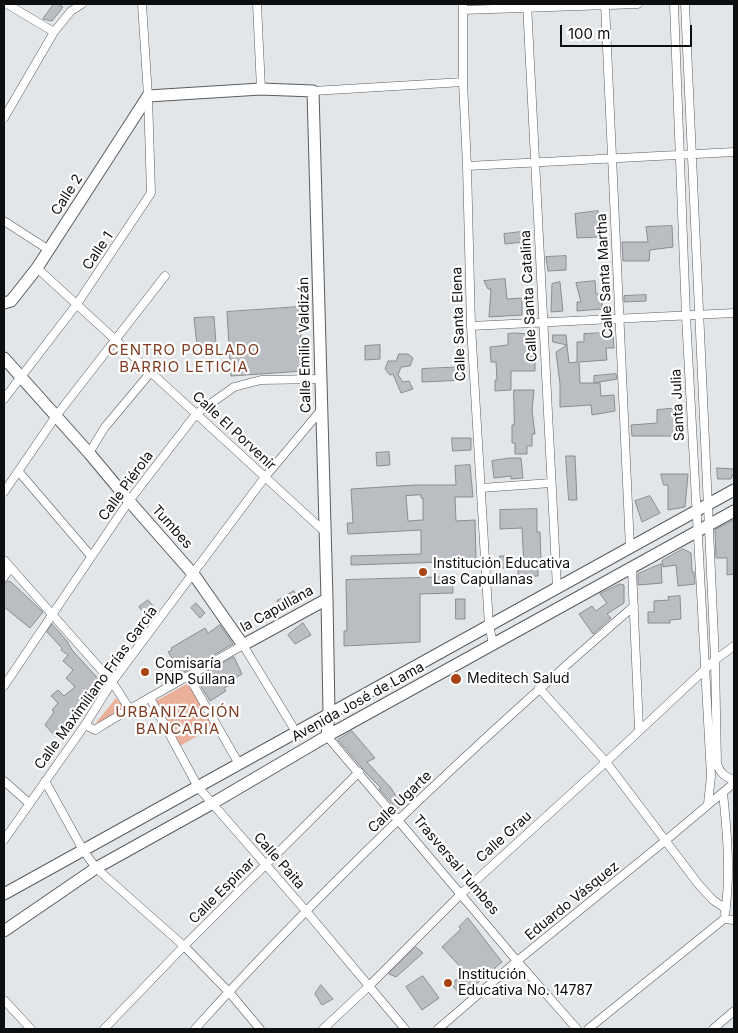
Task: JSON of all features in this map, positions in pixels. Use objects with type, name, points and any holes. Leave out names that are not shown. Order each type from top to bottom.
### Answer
[{"type":"main road","points":[[148,96],[261,90],[313,91]]},
{"type":"main road","name":"Calle Emilio Valdizán","points":[[313,91],[329,714]]},
{"type":"main road","name":"Calle 2","points":[[6,305],[37,268],[148,96]]},
{"type":"main road","name":"Tumbes","points":[[4,358],[194,575],[243,645]]},
{"type":"main road","name":"Avenida José de Lama","points":[[4,894],[734,490]]},
{"type":"main road","name":"Avenida José de Lama","points":[[4,931],[96,868],[493,643],[632,569],[734,511]]},
{"type":"main road","name":"la Capullana","points":[[243,645],[327,599]]},
{"type":"main road","points":[[327,736],[329,714]]},
{"type":"street","points":[[7,4],[54,32]]},
{"type":"street","points":[[4,118],[54,32],[71,11],[82,4]]},
{"type":"street","name":"Calle 1","points":[[4,399],[77,304],[150,193],[148,96],[142,4]]},
{"type":"street","points":[[257,4],[261,90]]},
{"type":"street","points":[[463,7],[638,4]]},
{"type":"street","name":"Santa Julia","points":[[674,4],[686,316],[712,776],[708,804]]},
{"type":"street","name":"Santa Julia","points":[[685,4],[715,660],[717,764],[719,771],[734,781]]},
{"type":"street","name":"Calle Santa Catalina","points":[[527,5],[557,588]]},
{"type":"street","name":"Calle Santa Martha","points":[[605,5],[630,548]]},
{"type":"street","name":"Calle Santa Elena","points":[[463,7],[463,82],[471,326],[489,626],[493,643]]},
{"type":"street","points":[[313,91],[463,82]]},
{"type":"street","points":[[467,166],[734,152]]},
{"type":"street","points":[[4,221],[49,250]]},
{"type":"street","name":"Calle El Porvenir","points":[[37,268],[325,532]]},
{"type":"street","points":[[4,492],[56,416],[165,276]]},
{"type":"street","points":[[471,326],[734,313]]},
{"type":"street","points":[[89,453],[105,427],[151,372]]},
{"type":"street","name":"Calle Piérola","points":[[4,686],[129,501],[196,414],[234,387],[261,380],[321,379]]},
{"type":"street","name":"Calle Maximiliano Frías García","points":[[4,840],[85,725],[112,682],[265,478],[322,409]]},
{"type":"street","points":[[19,472],[91,556]]},
{"type":"street","points":[[481,488],[551,483]]},
{"type":"street","points":[[4,560],[112,682],[129,708]]},
{"type":"street","points":[[4,578],[10,568]]},
{"type":"street","points":[[632,569],[640,730]]},
{"type":"street","name":"Calle Ugarte","points":[[195,1029],[306,911],[399,819],[539,688],[634,606]]},
{"type":"street","points":[[85,725],[94,730],[129,708],[243,645]]},
{"type":"street","name":"Tumbes","points":[[243,645],[296,732]]},
{"type":"street","name":"Calle Grau","points":[[323,1029],[461,894],[715,660],[734,646]]},
{"type":"street","points":[[188,677],[239,764]]},
{"type":"street","points":[[539,688],[606,762],[698,886],[726,909]]},
{"type":"street","name":"Calle Paita","points":[[150,698],[198,787],[306,911],[404,1029]]},
{"type":"street","name":"Trasversal Tumbes","points":[[327,736],[517,961],[577,1029]]},
{"type":"street","name":"Calle Espinar","points":[[104,1029],[184,946],[359,772]]},
{"type":"street","points":[[4,781],[29,803]]},
{"type":"street","points":[[45,781],[83,850],[96,868],[184,946],[260,1029]]},
{"type":"street","name":"Eduardo Vásquez","points":[[438,1029],[517,961],[723,793],[734,781]]},
{"type":"street","points":[[588,1029],[724,919],[726,909],[727,830],[723,793]]},
{"type":"street","points":[[724,919],[734,920]]},
{"type":"street","points":[[4,1000],[30,1029]]},
{"type":"street","points":[[713,1029],[734,1011]]},
{"type":"shaded area","points":[[190,682],[215,726],[180,746],[154,702]]},
{"type":"shaded area","points":[[116,698],[125,709],[95,724]]},
{"type":"building","points":[[54,4],[63,7],[52,21],[43,19]]},
{"type":"building","points":[[598,211],[598,237],[577,238],[575,214]]},
{"type":"building","points":[[672,226],[673,247],[650,250],[649,261],[623,261],[622,242],[648,242],[646,227]]},
{"type":"building","points":[[521,232],[525,242],[505,244],[504,234]]},
{"type":"building","points":[[566,256],[566,270],[548,271],[546,257]]},
{"type":"building","points":[[505,279],[507,299],[522,298],[522,315],[489,317],[491,289],[488,289],[484,281]]},
{"type":"building","points":[[595,281],[596,294],[600,294],[602,309],[577,311],[577,302],[581,302],[576,283]]},
{"type":"building","points":[[560,282],[563,311],[551,312],[552,284]]},
{"type":"building","points":[[646,295],[646,301],[624,302],[624,296]]},
{"type":"building","points":[[299,307],[303,371],[231,376],[227,312]]},
{"type":"building","points":[[214,317],[216,344],[197,346],[194,318]]},
{"type":"building","points":[[605,333],[605,335],[613,334],[614,348],[606,348],[607,360],[579,362],[580,383],[600,383],[601,396],[614,395],[615,411],[592,415],[591,405],[560,407],[560,384],[556,352],[567,345],[569,363],[577,362],[577,342],[584,342],[584,334]]},
{"type":"building","points":[[508,334],[529,334],[529,344],[535,344],[535,371],[511,371],[511,390],[495,391],[495,380],[497,380],[496,362],[491,362],[490,347],[508,345]]},
{"type":"building","points":[[553,335],[566,335],[567,345],[553,342]]},
{"type":"building","points":[[380,345],[380,359],[365,360],[365,346]]},
{"type":"building","points":[[399,354],[408,354],[413,358],[410,366],[401,367],[398,375],[403,382],[409,381],[413,389],[401,393],[393,374],[390,375],[385,369],[388,361],[396,361]]},
{"type":"building","points":[[465,367],[465,380],[422,382],[422,369]]},
{"type":"building","points":[[616,374],[617,379],[594,383],[594,376]]},
{"type":"building","points":[[514,390],[534,390],[532,411],[535,434],[532,434],[532,446],[527,446],[527,454],[515,454],[515,443],[512,443]]},
{"type":"building","points":[[681,408],[683,421],[681,421],[680,436],[632,436],[631,425],[657,423],[657,410]]},
{"type":"building","points":[[452,438],[471,438],[471,450],[453,451]]},
{"type":"building","points":[[389,452],[390,465],[377,466],[376,453]]},
{"type":"building","points":[[566,456],[575,456],[577,500],[569,500]]},
{"type":"building","points":[[521,458],[523,478],[511,479],[511,476],[494,478],[492,461]]},
{"type":"building","points":[[470,465],[473,497],[455,497],[456,521],[475,520],[476,561],[351,565],[351,556],[421,554],[421,530],[348,534],[347,523],[353,523],[351,489],[415,485],[456,485],[455,466]],"holes":[[[421,495],[421,498],[423,498],[423,520],[408,521],[406,496]]]},
{"type":"building","points":[[717,468],[734,469],[731,479],[718,479]]},
{"type":"building","points":[[661,474],[688,474],[685,507],[668,510],[668,485],[664,485]]},
{"type":"building","points":[[650,496],[660,513],[642,522],[635,501]]},
{"type":"building","points":[[537,509],[537,532],[540,532],[541,560],[538,560],[538,576],[518,577],[518,566],[524,566],[522,528],[500,529],[500,510]]},
{"type":"building","points":[[734,520],[734,574],[727,575],[727,558],[716,558],[715,530]]},
{"type":"building","points":[[683,549],[691,553],[695,584],[678,586],[676,565],[663,567],[662,561]]},
{"type":"building","points":[[500,556],[510,556],[510,568],[500,568]]},
{"type":"building","points":[[661,564],[662,583],[638,585],[638,574]]},
{"type":"building","points":[[452,577],[453,593],[420,594],[420,642],[344,646],[344,631],[347,631],[346,580]]},
{"type":"building","points":[[8,581],[43,612],[30,628],[4,607],[4,584]]},
{"type":"building","points":[[620,584],[624,585],[624,603],[607,614],[611,618],[593,634],[579,614],[592,606],[596,611],[607,603],[600,594]]},
{"type":"building","points":[[294,591],[300,601],[282,611],[277,601]]},
{"type":"building","points":[[680,596],[681,619],[670,620],[670,623],[648,623],[648,612],[654,612],[654,601],[669,600],[668,597]]},
{"type":"building","points":[[456,599],[465,599],[465,619],[456,619]]},
{"type":"building","points":[[148,600],[156,609],[147,617],[139,607]]},
{"type":"building","points":[[196,603],[205,613],[200,618],[191,608]]},
{"type":"building","points":[[303,623],[311,635],[295,644],[288,635]]},
{"type":"building","points":[[52,624],[67,641],[72,650],[102,683],[91,693],[80,711],[56,737],[45,725],[54,712],[52,710],[58,703],[51,696],[58,690],[64,696],[75,687],[66,678],[73,670],[63,661],[68,655],[61,650],[62,648],[47,632]]},
{"type":"building","points":[[220,625],[233,644],[182,673],[168,652],[172,650],[171,648],[205,628],[208,633]]},
{"type":"building","points":[[234,657],[242,674],[232,680],[234,683],[224,688],[226,691],[210,701],[196,678]]},
{"type":"building","points":[[352,731],[375,758],[367,762],[404,803],[397,809],[338,740]]},
{"type":"building","points":[[468,918],[502,962],[462,996],[451,984],[465,972],[442,947],[461,929],[459,927]]},
{"type":"building","points":[[416,947],[423,953],[396,977],[389,974]]},
{"type":"building","points":[[423,976],[439,998],[422,1010],[406,987]]},
{"type":"building","points":[[321,985],[333,999],[322,1005],[315,994]]},
{"type":"place","name":"Institución Educativa Las Capullanas","points":[[423,572]]},
{"type":"place","name":"Comisaría PNP Sullana","points":[[145,672]]},
{"type":"place","name":"Meditech Salud","points":[[456,679]]},
{"type":"place","name":"Institución Educativa No. 14787","points":[[448,983]]},
{"type":"district","name":"CENTRO POBLADO BARRIO LETICIA","points":[[184,358]]},
{"type":"district","name":"URBANIZACIÓN BANCARIA","points":[[178,720]]}]
